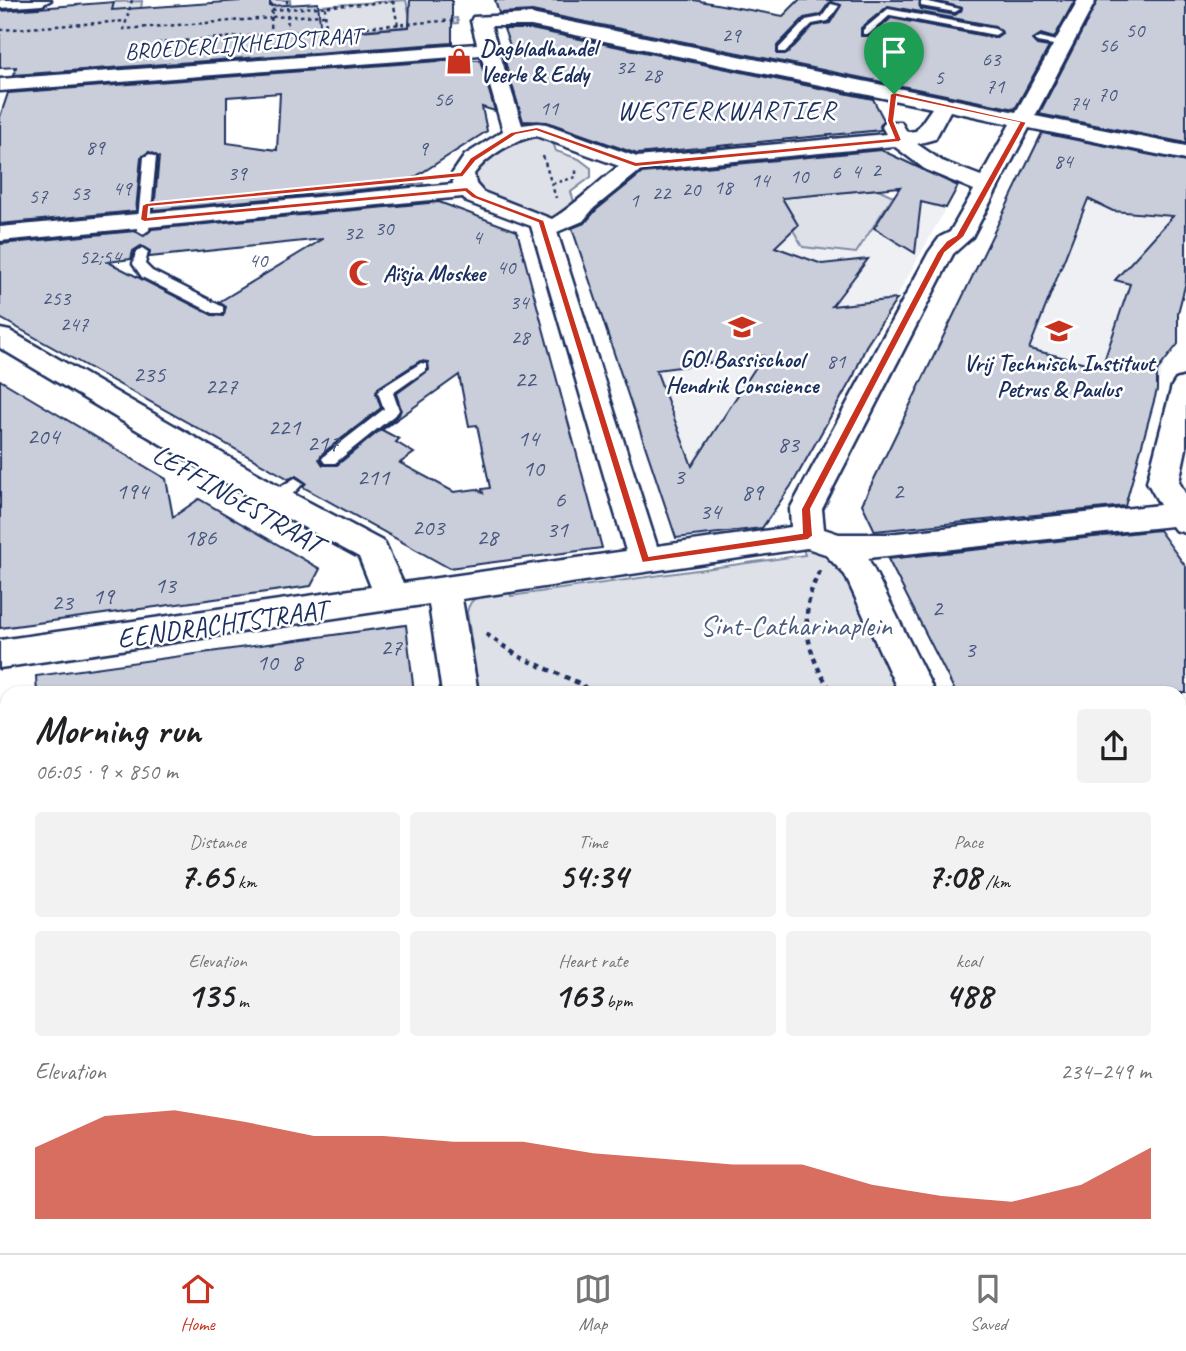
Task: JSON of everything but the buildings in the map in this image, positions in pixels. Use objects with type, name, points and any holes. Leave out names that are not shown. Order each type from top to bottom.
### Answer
[{"type":"street","points":[[0,3],[42,0]]},
{"type":"street","points":[[914,686],[859,569],[822,541],[806,509],[941,252],[949,243],[960,237],[1087,0]]},
{"type":"street","points":[[525,131],[489,49],[478,13],[531,20],[770,64],[943,106],[1186,153]]},
{"type":"street","name":"BROEDERLIJKHEIDSTRAAT","points":[[0,85],[489,49]]},
{"type":"street","points":[[894,94],[891,121],[899,140],[931,164],[988,187]]},
{"type":"street","points":[[465,182],[473,160],[525,131],[559,139],[635,164],[899,140],[927,134],[943,106]]},
{"type":"street","points":[[465,182],[475,197],[542,222],[563,219],[635,164]]},
{"type":"street","points":[[0,234],[144,219],[178,210],[465,182]]},
{"type":"street","points":[[0,219],[144,219]]},
{"type":"street","points":[[563,219],[645,560]]},
{"type":"street","name":"LEFFINGESTRAAT","points":[[0,337],[108,411],[387,585]]},
{"type":"street","name":"LEFFINGESTRAAT","points":[[0,358],[108,411],[285,490],[372,550],[387,585]]},
{"type":"street","points":[[459,686],[444,591],[645,560],[822,541],[888,546],[1184,515],[1163,482],[1186,386]]},
{"type":"street","name":"EENDRACHTSTRAAT","points":[[0,654],[387,585],[444,591]]},
{"type":"lane","points":[[924,4],[955,9]]},
{"type":"lane","points":[[782,50],[810,22],[825,19],[834,6]]},
{"type":"lane","points":[[925,19],[936,6]]},
{"type":"lane","points":[[866,32],[888,12],[995,32]]},
{"type":"lane","points":[[1040,40],[1064,44]]},
{"type":"lane","points":[[144,219],[150,157]]},
{"type":"lane","points":[[142,252],[139,264],[147,274],[218,310]]},
{"type":"lane","points":[[330,459],[392,410],[391,402],[385,393],[421,367]]},
{"type":"path","points":[[132,0],[124,29],[325,15]]},
{"type":"path","points":[[271,35],[272,0]]},
{"type":"path","points":[[287,0],[288,33]]},
{"type":"path","points":[[272,10],[393,1],[398,26]]},
{"type":"path","points":[[325,7],[330,61]]},
{"type":"path","points":[[157,43],[398,26],[478,13]]},
{"type":"path","points":[[0,30],[126,21]]},
{"type":"path","points":[[525,131],[544,161],[563,219]]},
{"type":"path","points":[[544,161],[551,161]]},
{"type":"path","points":[[552,184],[576,177],[577,170],[571,164]]},
{"type":"path","points":[[822,541],[805,605],[813,663],[828,686]]},
{"type":"path","points":[[444,591],[480,630],[518,656],[583,686]]},
{"type":"shaded area","points":[[1022,179],[1186,200],[1186,282],[1157,388],[1021,494]]},
{"type":"shaded area","name":"GO! Bassischool Hendrik Conscience","points":[[878,189],[893,196],[946,208],[854,374],[729,456],[652,467],[570,226],[590,211],[602,215]]},
{"type":"green space","points":[[270,0],[290,0],[291,8],[406,0],[411,21],[457,18],[458,23],[331,32],[332,53],[295,56],[294,35],[175,44],[172,56],[135,58],[139,37],[0,47],[0,28],[108,21],[114,2],[142,1],[139,26],[270,17]]},
{"type":"green space","points":[[525,133],[551,137],[556,151],[579,159],[591,168],[591,177],[571,192],[576,208],[554,218],[487,196],[474,186],[473,172],[478,165]]},
{"type":"green space","points":[[423,183],[424,190],[210,207],[216,202]]},
{"type":"green space","points":[[878,189],[893,196],[856,253],[803,247],[793,230],[798,225],[782,198]]},
{"type":"green space","name":"Sint-Catharinaplein","points":[[803,549],[818,549],[839,560],[899,686],[478,686],[467,612],[469,605],[478,596],[509,589],[511,596],[805,555]]},
{"type":"place","name":"Dagbladhandel Veerle & Eddy","points":[[459,61]]},
{"type":"place","name":"Aïsja Moskee","points":[[362,273]]},
{"type":"place","name":"GO! Bassischool Hendrik Conscience","points":[[742,327]]},
{"type":"place","name":"Vrij Technisch Instituut Petrus & Paulus","points":[[1059,331]]},
{"type":"district","name":"WESTERKWARTIER","points":[[727,110]]},
{"type":"route","points":[[894,94],[1023,122],[960,237],[949,243],[941,252],[806,509],[808,536],[645,560],[542,222],[475,197],[467,190],[144,220],[146,205],[463,174],[473,160],[514,133],[537,129],[635,164],[899,140],[891,121],[894,94]]}]
